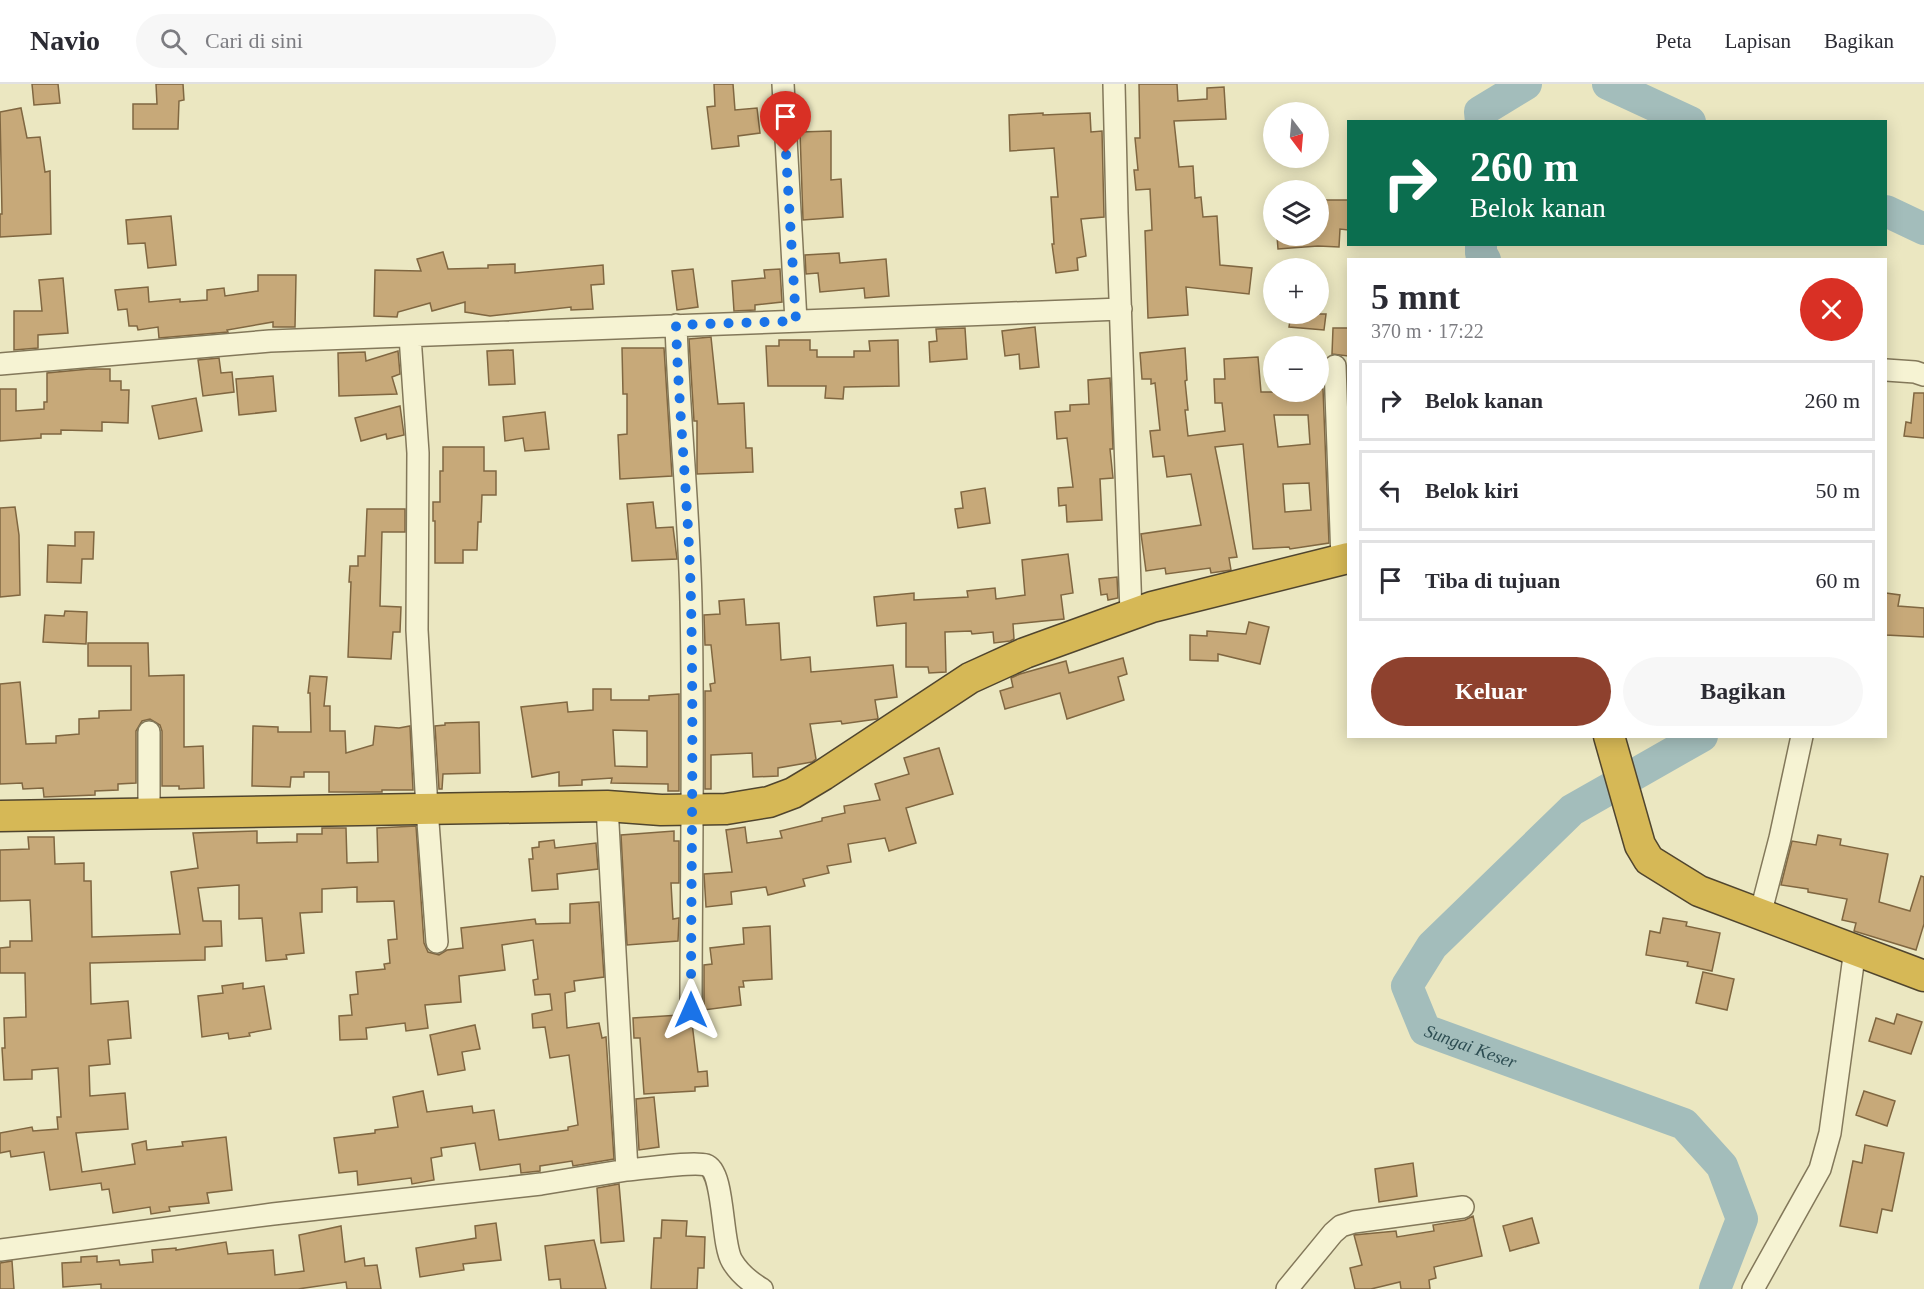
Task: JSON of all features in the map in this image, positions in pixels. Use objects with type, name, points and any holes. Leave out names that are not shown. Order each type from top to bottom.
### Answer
[{"type":"highway","points":[[0,816],[607,806],[691,810],[769,802],[793,793],[970,678],[1024,653],[1131,614],[1345,558]]},
{"type":"highway","points":[[1610,738],[1640,845],[1650,860],[1699,891],[1924,976]]},
{"type":"street","points":[[783,84],[796,321]]},
{"type":"street","points":[[1114,84],[1131,614]]},
{"type":"street","points":[[0,364],[270,341],[1121,309]]},
{"type":"street","points":[[676,325],[691,603],[691,1010]]},
{"type":"street","points":[[410,336],[418,453],[417,630],[437,942]]},
{"type":"street","points":[[1335,366],[1345,558]]},
{"type":"street","points":[[1887,370],[1924,375]]},
{"type":"street","points":[[149,732],[149,814]]},
{"type":"street","points":[[1760,915],[1780,838],[1802,738]]},
{"type":"street","points":[[607,806],[627,1170]]},
{"type":"street","points":[[1753,1289],[1820,1169],[1830,1133],[1855,949]]},
{"type":"street","points":[[0,1250],[273,1214],[541,1184],[627,1170],[695,1164],[707,1165],[713,1170],[731,1260],[744,1276],[762,1289]]},
{"type":"street","points":[[1287,1289],[1341,1226],[1354,1222],[1463,1207]]},
{"type":"building","points":[[32,84],[58,84],[60,103],[34,105]]},
{"type":"building","points":[[156,84],[183,84],[184,100],[179,101],[178,129],[133,129],[133,104],[157,104]]},
{"type":"building","points":[[714,84],[733,84],[735,110],[757,108],[760,133],[738,136],[739,146],[712,149],[707,107],[715,106]]},
{"type":"building","points":[[1139,84],[1177,84],[1178,101],[1207,99],[1207,88],[1224,87],[1226,119],[1174,121],[1179,167],[1193,166],[1195,198],[1201,197],[1203,217],[1217,216],[1220,265],[1252,268],[1249,294],[1186,287],[1188,315],[1148,318],[1145,231],[1152,230],[1150,189],[1136,190],[1134,170],[1138,170],[1135,138],[1140,138]]},
{"type":"building","points":[[21,108],[27,138],[40,137],[45,172],[50,171],[51,234],[0,237],[0,214],[2,214],[0,112]]},
{"type":"building","points":[[1043,113],[1043,115],[1090,113],[1091,132],[1102,131],[1104,217],[1081,219],[1086,256],[1077,258],[1078,270],[1056,273],[1052,244],[1054,244],[1051,197],[1058,197],[1054,148],[1010,151],[1009,115]]},
{"type":"building","points":[[831,131],[831,180],[841,179],[843,217],[803,220],[800,132]]},
{"type":"building","points":[[1329,200],[1347,200],[1347,230],[1340,229],[1339,247],[1318,246],[1329,246]]},
{"type":"building","points":[[171,216],[176,265],[148,268],[145,243],[128,244],[126,220]]},
{"type":"building","points":[[1278,246],[1318,246],[1278,249]]},
{"type":"building","points":[[443,252],[448,269],[488,268],[488,265],[515,264],[515,273],[603,265],[604,284],[591,285],[593,309],[571,310],[571,307],[490,316],[465,312],[465,302],[432,311],[430,303],[398,312],[397,317],[374,316],[375,270],[421,271],[417,259]]},
{"type":"building","points":[[839,253],[840,263],[886,259],[889,296],[865,298],[864,288],[820,292],[818,273],[806,274],[805,255]]},
{"type":"building","points":[[693,269],[698,307],[677,310],[672,271]]},
{"type":"building","points":[[780,269],[782,302],[755,305],[755,310],[734,311],[732,281],[765,278],[764,270]]},
{"type":"building","points":[[258,275],[296,275],[295,327],[273,327],[273,322],[227,330],[228,332],[159,338],[158,327],[138,330],[137,326],[129,326],[127,309],[118,310],[115,290],[148,287],[149,302],[180,299],[180,302],[207,300],[207,290],[224,288],[225,296],[258,291]]},
{"type":"building","points":[[63,278],[68,333],[38,335],[38,348],[14,350],[14,311],[42,311],[39,280]]},
{"type":"building","points":[[1289,324],[1325,324],[1324,330],[1289,327]]},
{"type":"building","points":[[1035,327],[1039,367],[1020,369],[1019,354],[1005,356],[1002,331]]},
{"type":"building","points":[[965,328],[967,359],[930,362],[929,342],[937,341],[936,329]]},
{"type":"building","points":[[1333,328],[1347,328],[1347,356],[1332,354]]},
{"type":"building","points":[[711,337],[718,404],[744,403],[746,448],[752,448],[753,472],[697,474],[697,421],[694,421],[689,339]]},
{"type":"building","points":[[779,340],[810,340],[810,350],[817,350],[817,357],[854,357],[854,351],[870,351],[869,341],[898,340],[899,386],[844,387],[843,399],[825,398],[826,386],[768,386],[766,346],[779,346]]},
{"type":"building","points":[[622,348],[664,348],[672,476],[620,479],[618,435],[627,434],[627,394],[623,394]]},
{"type":"building","points":[[1185,348],[1188,410],[1185,410],[1188,436],[1225,431],[1222,403],[1215,403],[1214,379],[1225,379],[1224,359],[1258,357],[1263,402],[1324,402],[1329,543],[1290,549],[1289,547],[1253,549],[1243,444],[1215,447],[1237,557],[1229,558],[1231,570],[1211,573],[1210,568],[1166,574],[1165,568],[1146,571],[1141,534],[1201,525],[1191,474],[1167,477],[1164,456],[1153,457],[1150,431],[1160,430],[1155,383],[1151,384],[1151,379],[1142,379],[1140,353]],"holes":[[[1274,415],[1308,415],[1310,444],[1278,447]],[[1309,483],[1311,510],[1285,512],[1283,484]]]},
{"type":"building","points":[[513,350],[515,384],[489,385],[487,351]]},
{"type":"building","points":[[398,351],[400,374],[392,377],[397,394],[339,396],[338,353],[365,352],[366,361]]},
{"type":"building","points":[[219,358],[221,373],[232,372],[234,392],[203,396],[198,360]]},
{"type":"building","points":[[110,369],[110,381],[121,381],[121,390],[129,390],[128,423],[102,422],[102,431],[61,430],[61,434],[41,434],[41,438],[0,441],[0,389],[16,389],[16,411],[44,409],[44,402],[47,402],[47,373]]},
{"type":"building","points":[[273,376],[276,411],[239,415],[236,379]]},
{"type":"building","points":[[1110,378],[1113,449],[1110,449],[1113,478],[1100,479],[1102,520],[1067,522],[1066,505],[1059,506],[1058,488],[1073,487],[1067,438],[1057,439],[1055,412],[1070,411],[1070,405],[1089,404],[1088,380]]},
{"type":"building","points":[[1914,393],[1924,393],[1924,438],[1904,436],[1906,422],[1911,423]]},
{"type":"building","points":[[196,398],[202,431],[159,439],[152,406]]},
{"type":"building","points":[[400,406],[404,435],[387,439],[386,434],[361,441],[355,418]]},
{"type":"building","points":[[545,412],[549,449],[525,451],[523,438],[505,441],[503,417]]},
{"type":"building","points":[[443,447],[484,447],[484,471],[496,471],[496,495],[482,495],[477,550],[463,550],[463,563],[435,563],[433,502],[440,502]]},
{"type":"building","points":[[985,488],[990,523],[958,528],[955,509],[963,508],[961,492]]},
{"type":"building","points":[[653,502],[656,528],[673,527],[677,559],[632,561],[627,504]]},
{"type":"building","points":[[15,507],[19,535],[20,595],[0,597],[0,508]]},
{"type":"building","points":[[367,509],[405,509],[405,532],[382,532],[380,606],[401,607],[400,632],[393,632],[391,659],[348,657],[350,566],[358,566],[358,556],[365,556]]},
{"type":"building","points":[[75,532],[94,532],[93,559],[82,559],[81,583],[47,582],[48,545],[75,546]]},
{"type":"building","points":[[1068,554],[1073,593],[1061,595],[1064,619],[1013,624],[1014,639],[994,643],[993,632],[972,634],[971,631],[945,632],[946,672],[929,673],[928,667],[906,667],[906,623],[877,626],[874,597],[914,593],[914,600],[968,597],[967,591],[995,588],[996,599],[1025,595],[1022,560]]},
{"type":"building","points":[[1117,577],[1118,598],[1108,600],[1107,594],[1101,595],[1099,579]]},
{"type":"building","points":[[1887,593],[1900,595],[1898,606],[1924,608],[1924,637],[1887,635]]},
{"type":"building","points":[[744,599],[746,625],[779,623],[781,660],[810,657],[811,672],[893,665],[897,697],[875,700],[877,719],[842,724],[841,721],[810,724],[816,759],[812,762],[778,768],[778,776],[753,777],[752,753],[711,755],[711,789],[705,789],[705,691],[711,691],[710,684],[715,683],[711,645],[705,645],[704,615],[720,614],[719,601]]},
{"type":"building","points":[[65,611],[87,612],[86,644],[43,642],[45,615],[64,616]]},
{"type":"building","points":[[1249,622],[1269,627],[1260,664],[1218,654],[1218,661],[1190,660],[1190,635],[1207,636],[1207,631],[1246,634]]},
{"type":"building","points":[[88,643],[148,643],[149,676],[184,675],[184,747],[203,746],[204,788],[179,789],[179,786],[162,786],[162,731],[160,725],[150,719],[142,721],[136,731],[136,783],[118,784],[118,790],[95,791],[95,795],[44,797],[43,788],[23,789],[22,783],[0,784],[0,684],[20,682],[26,744],[56,743],[56,736],[79,734],[79,719],[99,718],[99,711],[131,710],[131,666],[88,666]]},
{"type":"building","points":[[1123,658],[1127,674],[1118,677],[1124,700],[1067,719],[1060,693],[1005,709],[1000,691],[1013,687],[1011,678],[1020,674],[1066,661],[1069,673]]},
{"type":"building","points":[[310,676],[327,677],[324,706],[330,706],[330,731],[345,731],[346,753],[373,745],[375,726],[399,728],[410,726],[413,790],[329,792],[329,772],[304,772],[304,777],[291,777],[290,787],[252,786],[253,726],[278,727],[278,732],[311,732],[310,693],[308,693]]},
{"type":"building","points":[[593,689],[611,689],[611,700],[649,700],[649,696],[679,694],[679,791],[668,791],[668,784],[611,783],[612,778],[582,780],[582,785],[559,786],[559,772],[532,777],[521,707],[567,702],[568,712],[593,710]],"holes":[[[613,730],[647,731],[647,767],[615,766]]]},
{"type":"building","points":[[479,722],[480,773],[443,774],[442,789],[439,789],[435,726],[445,725],[445,723]]},
{"type":"building","points":[[939,748],[953,794],[906,808],[916,843],[889,851],[885,838],[848,844],[851,862],[827,866],[829,873],[803,879],[805,886],[768,895],[766,887],[731,892],[732,904],[706,907],[704,874],[732,872],[726,830],[745,827],[747,843],[782,838],[780,831],[845,813],[844,806],[880,800],[875,784],[909,774],[904,758]]},
{"type":"building","points":[[416,826],[424,943],[428,952],[439,955],[447,950],[463,948],[461,928],[535,919],[536,924],[570,923],[570,904],[599,902],[604,977],[574,981],[575,991],[565,993],[567,1028],[599,1023],[602,1038],[606,1037],[614,1159],[573,1166],[572,1161],[540,1166],[540,1171],[521,1173],[520,1164],[480,1170],[475,1143],[441,1148],[442,1156],[431,1158],[434,1180],[412,1184],[411,1178],[358,1185],[357,1171],[339,1173],[334,1138],[375,1133],[375,1130],[398,1127],[393,1097],[423,1091],[427,1112],[472,1106],[473,1113],[494,1110],[499,1140],[568,1130],[568,1127],[578,1125],[569,1055],[550,1058],[545,1027],[533,1028],[532,1014],[552,1010],[550,994],[535,995],[533,980],[538,979],[533,940],[502,945],[505,970],[459,976],[461,1002],[425,1005],[428,1028],[406,1031],[405,1023],[366,1028],[367,1039],[340,1040],[339,1016],[352,1015],[350,995],[358,994],[356,972],[385,969],[384,964],[390,963],[388,940],[397,939],[394,901],[357,902],[357,887],[322,889],[322,912],[300,913],[304,953],[286,955],[287,959],[266,961],[262,918],[239,919],[239,885],[198,888],[203,921],[221,921],[222,946],[205,947],[205,960],[90,963],[91,1004],[128,1001],[131,1038],[108,1040],[110,1064],[89,1066],[90,1096],[125,1093],[128,1129],[76,1133],[82,1172],[135,1164],[132,1144],[146,1141],[147,1150],[183,1146],[182,1142],[226,1137],[232,1190],[207,1193],[209,1203],[169,1207],[170,1211],[151,1214],[150,1207],[113,1213],[109,1189],[102,1190],[101,1183],[50,1190],[44,1152],[11,1157],[10,1151],[0,1153],[0,1133],[32,1127],[33,1131],[58,1129],[57,1117],[61,1117],[58,1068],[32,1070],[32,1079],[4,1080],[2,1048],[5,1048],[4,1018],[26,1017],[25,973],[0,973],[0,948],[10,947],[10,941],[32,941],[30,900],[0,901],[0,850],[29,849],[28,837],[54,837],[55,864],[84,863],[84,881],[91,881],[92,937],[180,934],[171,872],[198,868],[193,833],[257,831],[257,843],[297,842],[297,834],[322,834],[322,828],[346,828],[347,863],[378,862],[377,828]]},
{"type":"building","points":[[674,831],[674,841],[679,841],[679,883],[671,883],[673,919],[679,918],[678,941],[627,945],[621,835]]},
{"type":"building","points":[[1818,835],[1841,839],[1840,845],[1888,854],[1879,902],[1910,911],[1921,876],[1924,877],[1924,924],[1916,950],[1854,931],[1856,923],[1842,920],[1847,899],[1781,885],[1792,841],[1816,845]]},
{"type":"building","points":[[554,840],[555,848],[596,843],[598,869],[557,874],[558,889],[532,891],[529,859],[533,859],[532,848],[539,847],[539,842]]},
{"type":"building","points":[[1663,918],[1687,922],[1686,926],[1720,933],[1712,971],[1687,966],[1688,962],[1646,955],[1650,931],[1660,933]]},
{"type":"building","points":[[770,926],[772,979],[743,981],[744,987],[739,987],[741,1005],[704,1010],[704,965],[712,964],[710,948],[744,944],[743,928]]},
{"type":"building","points":[[1703,972],[1734,979],[1727,1010],[1696,1003]]},
{"type":"building","points":[[243,983],[243,989],[264,986],[271,1029],[249,1033],[250,1036],[229,1039],[228,1033],[202,1037],[198,996],[223,993],[222,986]]},
{"type":"building","points":[[1897,1014],[1922,1022],[1911,1054],[1869,1041],[1876,1018],[1894,1024]]},
{"type":"building","points":[[680,1015],[684,1021],[692,1023],[698,1072],[707,1071],[708,1086],[695,1087],[695,1091],[644,1094],[640,1038],[634,1038],[633,1018]]},
{"type":"building","points":[[475,1025],[480,1049],[462,1052],[465,1070],[438,1075],[430,1035]]},
{"type":"building","points":[[1864,1091],[1895,1101],[1887,1126],[1856,1115]]},
{"type":"building","points":[[654,1097],[659,1147],[639,1150],[636,1099]]},
{"type":"building","points":[[1865,1145],[1904,1153],[1892,1211],[1882,1209],[1877,1233],[1840,1226],[1853,1161],[1862,1163]]},
{"type":"building","points":[[1413,1163],[1417,1196],[1379,1202],[1375,1169]]},
{"type":"building","points":[[619,1184],[624,1241],[601,1243],[597,1188]]},
{"type":"building","points":[[1473,1216],[1482,1256],[1434,1267],[1436,1278],[1429,1280],[1430,1289],[1401,1289],[1400,1282],[1371,1289],[1355,1289],[1350,1268],[1362,1265],[1354,1235],[1396,1231],[1397,1237],[1434,1231],[1433,1225],[1465,1220]]},
{"type":"building","points":[[1532,1218],[1539,1243],[1510,1251],[1503,1226]]},
{"type":"building","points":[[662,1220],[687,1221],[686,1236],[705,1237],[704,1268],[698,1268],[697,1289],[651,1289],[654,1238],[661,1238]]},
{"type":"building","points":[[496,1223],[501,1260],[463,1264],[464,1270],[420,1277],[416,1248],[476,1238],[475,1226]]},
{"type":"building","points":[[341,1226],[345,1262],[364,1258],[365,1266],[377,1265],[381,1289],[347,1289],[346,1282],[298,1289],[101,1289],[101,1284],[63,1287],[62,1263],[81,1262],[81,1257],[97,1256],[97,1262],[119,1260],[120,1265],[153,1262],[152,1250],[176,1248],[176,1250],[226,1242],[228,1254],[273,1250],[275,1275],[304,1271],[299,1235]]},
{"type":"building","points":[[594,1240],[606,1289],[561,1289],[560,1279],[549,1280],[545,1246]]},
{"type":"building","points":[[12,1261],[14,1289],[0,1289],[0,1263]]},
{"type":"waterway","name":"Sungai Keser","points":[[1481,120],[1480,112],[1526,84]]},
{"type":"waterway","name":"Sungai Keser","points":[[1608,84],[1686,120]]},
{"type":"waterway","name":"Sungai Keser","points":[[1887,211],[1924,229]]},
{"type":"waterway","name":"Sungai Keser","points":[[1481,246],[1484,258]]},
{"type":"waterway","name":"Sungai Keser","points":[[1698,738],[1572,810],[1432,946],[1407,986],[1425,1030],[1684,1124],[1722,1166],[1742,1219],[1715,1289]]},
{"type":"route","points":[[691,1010],[691,603],[676,325],[796,321],[786,153]]}]
